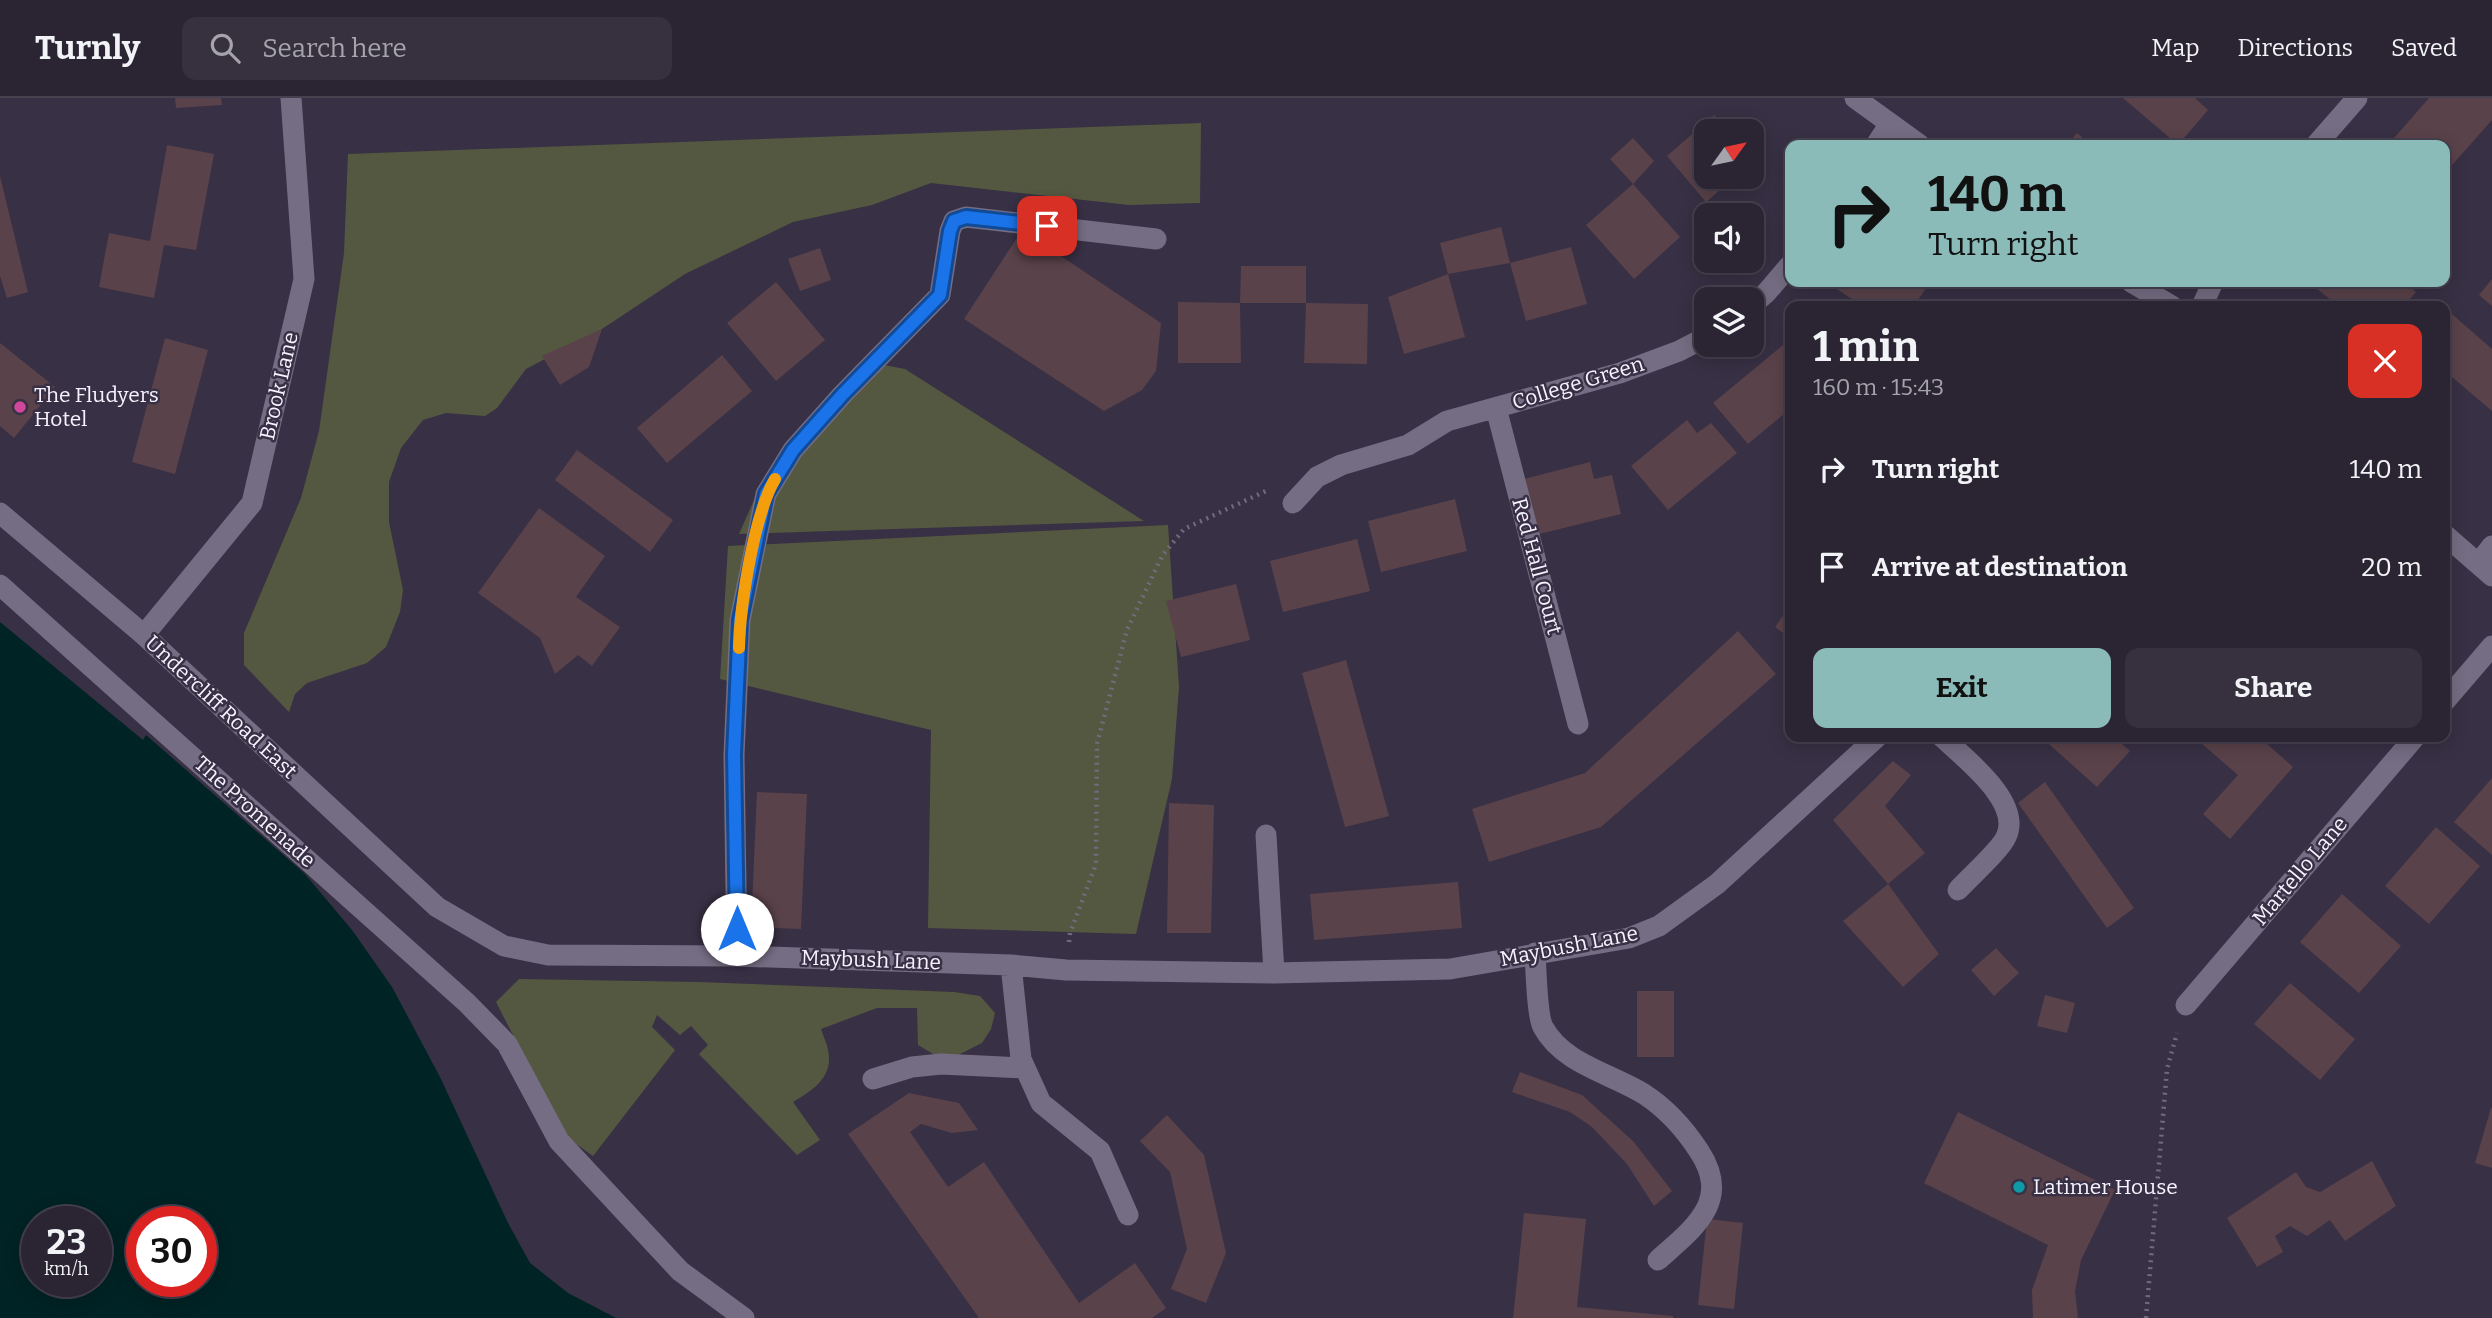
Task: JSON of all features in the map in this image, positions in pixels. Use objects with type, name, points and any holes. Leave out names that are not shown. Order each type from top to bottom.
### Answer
[{"type":"street","name":"Brook Lane","points":[[144,635],[252,503],[304,279],[291,98]]},
{"type":"street","points":[[1855,98],[1912,140]]},
{"type":"street","points":[[2320,140],[2357,98]]},
{"type":"street","points":[[1879,140],[1889,125]]},
{"type":"street","points":[[737,956],[734,755],[740,620],[766,494],[793,450],[843,394],[940,295],[954,221],[966,217],[1156,239]]},
{"type":"street","points":[[1764,295],[1785,271]]},
{"type":"street","points":[[2140,287],[2163,301]]},
{"type":"street","name":"College Green","points":[[1293,503],[1317,477],[1341,465],[1408,445],[1447,421],[1620,373],[1694,343]]},
{"type":"street","name":"Red Hall Court","points":[[1496,408],[1578,724]]},
{"type":"street","name":"Undercliff Road East","points":[[0,513],[144,635],[437,907]]},
{"type":"street","points":[[2450,539],[2485,570],[2492,546]]},
{"type":"street","name":"The Promenade","points":[[0,585],[458,995],[507,1044],[559,1141],[680,1271],[744,1318]]},
{"type":"street","points":[[2450,695],[2492,646]]},
{"type":"street","name":"Maybush Lane","points":[[437,907],[504,946],[548,955],[737,956],[1011,965],[1066,970],[1274,973],[1450,969],[1629,938],[1659,926],[1717,884],[1872,742]]},
{"type":"street","points":[[1947,742],[1993,786],[2006,806],[2009,825],[2006,838],[1958,890]]},
{"type":"street","name":"Martello Lane","points":[[2186,1005],[2411,742]]},
{"type":"street","points":[[1266,835],[1274,973]]},
{"type":"street","points":[[1535,953],[1542,1026],[1561,1050],[1643,1094],[1683,1126],[1707,1163],[1713,1191],[1704,1214],[1658,1260]]},
{"type":"street","points":[[1011,965],[1021,1059],[1041,1103],[1100,1151],[1129,1215]]},
{"type":"street","points":[[873,1079],[912,1067],[941,1064],[1025,1068]]},
{"type":"path","points":[[1066,970],[1070,933],[1096,864],[1097,744],[1127,630],[1162,556],[1184,530],[1273,487]]},
{"type":"path","points":[[2146,1318],[2166,1069],[2186,1005]]},
{"type":"shaded area","points":[[1201,123],[1200,203],[1129,205],[931,183],[872,205],[793,222],[685,274],[602,329],[526,369],[497,408],[485,416],[446,413],[423,420],[401,448],[389,482],[389,522],[403,590],[400,612],[386,647],[367,663],[307,683],[295,694],[289,712],[244,665],[244,633],[301,498],[319,431],[344,253],[348,154]]},
{"type":"shaded area","points":[[874,363],[905,369],[1144,521],[739,534],[754,500]]},
{"type":"shaded area","points":[[1168,525],[1179,687],[1172,779],[1136,934],[928,928],[931,730],[720,679],[728,546]]},
{"type":"shaded area","points":[[0,622],[143,740],[146,735],[304,873],[352,930],[392,987],[440,1077],[508,1223],[530,1263],[568,1293],[616,1318],[0,1318]]},
{"type":"shaded area","points":[[519,979],[699,982],[954,992],[980,996],[995,1013],[991,1029],[982,1043],[954,1057],[933,1054],[918,1045],[917,1008],[877,1008],[821,1029],[828,1050],[828,1068],[820,1082],[793,1102],[820,1140],[797,1155],[699,1054],[708,1045],[691,1026],[680,1035],[657,1015],[652,1027],[675,1050],[593,1156],[565,1136],[496,1002]]},
{"type":"building","points":[[175,98],[221,98],[222,105],[176,108]]},
{"type":"building","points":[[2123,98],[2195,98],[2208,110],[2182,140],[2172,140]]},
{"type":"building","points":[[2429,98],[2492,98],[2492,120],[2450,167],[2450,140],[2392,140]]},
{"type":"building","points":[[1694,132],[1694,188],[1667,156]]},
{"type":"building","points":[[2077,133],[2085,140],[2071,140]]},
{"type":"building","points":[[1633,138],[1654,161],[1633,184],[1610,159]]},
{"type":"building","points":[[167,145],[214,154],[196,250],[164,245],[154,298],[99,287],[109,233],[150,241]]},
{"type":"building","points":[[0,176],[28,292],[7,298],[0,276]]},
{"type":"building","points":[[1633,184],[1680,237],[1634,279],[1586,225]]},
{"type":"building","points":[[1695,189],[1721,189],[1706,202]]},
{"type":"building","points":[[1501,227],[1510,263],[1448,274],[1440,243]]},
{"type":"building","points":[[1022,230],[1161,323],[1156,371],[1142,390],[1104,411],[964,319]]},
{"type":"building","points":[[1571,247],[1587,304],[1526,321],[1510,263]]},
{"type":"building","points":[[820,248],[831,280],[800,291],[788,259]]},
{"type":"building","points":[[1241,266],[1306,266],[1306,303],[1240,303]]},
{"type":"building","points":[[1448,274],[1465,337],[1404,354],[1388,297]]},
{"type":"building","points":[[2492,279],[2492,306],[2479,295]]},
{"type":"building","points":[[776,282],[825,340],[776,381],[727,323]]},
{"type":"building","points":[[2315,287],[2410,287],[2416,292],[2408,301],[2332,301]]},
{"type":"building","points":[[1926,288],[1917,301],[1855,301],[1837,289]]},
{"type":"building","points":[[1178,302],[1240,303],[1241,363],[1178,363]]},
{"type":"building","points":[[1306,303],[1368,304],[1367,364],[1304,363]]},
{"type":"building","points":[[2450,312],[2492,349],[2492,411],[2450,375]]},
{"type":"building","points":[[602,329],[589,367],[560,385],[542,356]]},
{"type":"building","points":[[165,338],[208,350],[175,474],[132,462]]},
{"type":"building","name":"The Fludyers Hotel","points":[[0,343],[55,387],[14,438],[0,426]]},
{"type":"building","points":[[1783,345],[1785,413],[1748,444],[1713,403]]},
{"type":"building","points":[[722,355],[752,391],[667,463],[637,428]]},
{"type":"building","points":[[1687,420],[1697,433],[1711,423],[1737,453],[1668,510],[1631,466]]},
{"type":"building","points":[[577,450],[673,520],[650,552],[555,480]]},
{"type":"building","points":[[1590,462],[1594,479],[1612,475],[1621,514],[1535,535],[1520,480]]},
{"type":"building","points":[[1455,499],[1467,551],[1381,572],[1368,521]]},
{"type":"building","points":[[539,508],[605,556],[576,597],[620,627],[592,666],[578,655],[555,674],[540,638],[478,593]]},
{"type":"building","points":[[1357,539],[1370,591],[1283,612],[1270,561]]},
{"type":"building","points":[[1236,584],[1250,640],[1181,657],[1166,601]]},
{"type":"building","points":[[1785,613],[1785,634],[1775,627]]},
{"type":"building","points":[[1738,631],[1776,674],[1601,827],[1489,862],[1472,809],[1585,773]]},
{"type":"building","points":[[1346,660],[1389,816],[1345,827],[1302,673]]},
{"type":"building","points":[[2047,742],[2120,742],[2130,751],[2097,787]]},
{"type":"building","points":[[2200,742],[2265,742],[2293,767],[2230,839],[2203,814],[2238,775]]},
{"type":"building","points":[[1893,761],[1911,775],[1885,806],[1925,853],[1888,884],[1833,820]]},
{"type":"building","points":[[2492,778],[2492,855],[2454,822]]},
{"type":"building","points":[[2045,782],[2134,908],[2107,928],[2018,803]]},
{"type":"building","points":[[757,792],[807,794],[801,929],[751,927]]},
{"type":"building","points":[[1169,803],[1214,805],[1211,933],[1167,933]]},
{"type":"building","points":[[2436,827],[2480,866],[2429,924],[2385,886]]},
{"type":"building","points":[[1458,882],[1462,928],[1314,940],[1310,894]]},
{"type":"building","points":[[1888,884],[1939,954],[1903,987],[1843,921]]},
{"type":"building","points":[[2342,894],[2401,946],[2359,993],[2300,942]]},
{"type":"building","points":[[1996,948],[2019,973],[1994,996],[1971,970]]},
{"type":"building","points":[[2290,983],[2355,1039],[2320,1080],[2254,1024]]},
{"type":"building","points":[[1637,991],[1674,991],[1674,1057],[1637,1057]]},
{"type":"building","points":[[2045,995],[2075,1003],[2067,1033],[2037,1026]]},
{"type":"building","points":[[1520,1072],[1582,1095],[1633,1141],[1672,1191],[1654,1206],[1627,1164],[1592,1127],[1570,1112],[1512,1092]]},
{"type":"building","points":[[909,1093],[959,1103],[978,1130],[952,1133],[921,1124],[910,1132],[948,1187],[984,1162],[1079,1303],[1135,1263],[1166,1308],[1152,1318],[979,1318],[848,1134]]},
{"type":"building","points":[[2492,1108],[2492,1168],[2475,1163]]},
{"type":"building","name":"Latimer House","points":[[1958,1112],[2115,1190],[2081,1260],[2075,1291],[2078,1318],[2033,1318],[2032,1290],[2048,1245],[1924,1183]]},
{"type":"building","points":[[1167,1115],[1204,1155],[1226,1253],[1206,1303],[1171,1289],[1187,1249],[1170,1172],[1140,1141]]},
{"type":"building","points":[[2372,1161],[2396,1206],[2345,1241],[2330,1220],[2307,1236],[2290,1226],[2275,1236],[2283,1252],[2257,1267],[2227,1218],[2296,1172],[2306,1187],[2320,1192]]},
{"type":"building","points":[[1524,1213],[1586,1219],[1577,1307],[1673,1318],[1513,1318]]},
{"type":"building","points":[[1707,1219],[1743,1223],[1734,1309],[1698,1305]]},
{"type":"slow traffic","points":[[739,648],[740,620],[749,568],[766,494],[775,479]]},
{"type":"place","name":"The Fludyers Hotel","points":[[20,407]]},
{"type":"place","name":"Latimer House","points":[[2019,1187]]},
{"type":"route","points":[[737,929],[734,755],[740,620],[766,494],[793,450],[843,394],[940,295],[954,221],[966,217],[1047,226]]}]
